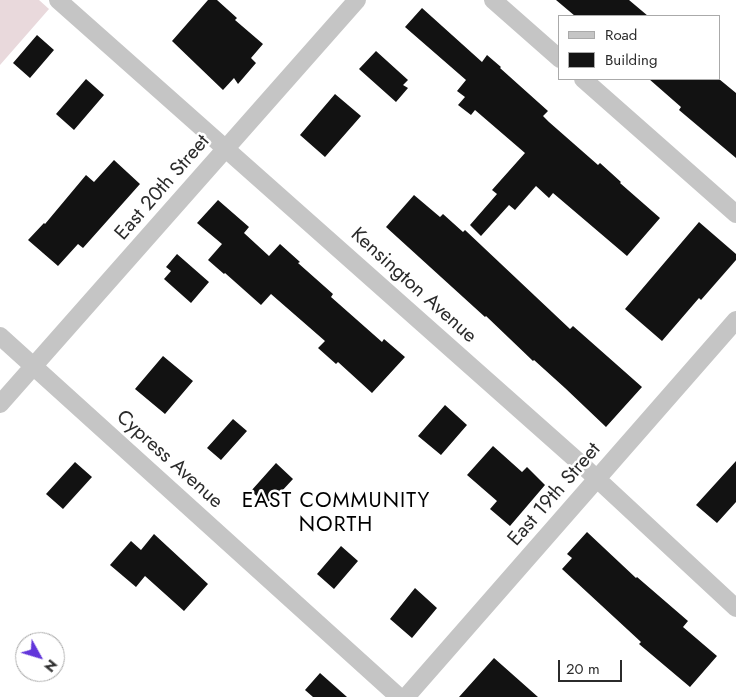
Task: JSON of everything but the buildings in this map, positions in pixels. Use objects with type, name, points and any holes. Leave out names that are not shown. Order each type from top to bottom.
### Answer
[{"type":"street","name":"Kensington Avenue","points":[[58,0],[597,479],[736,608]]},
{"type":"street","name":"East 20th Street","points":[[0,404],[357,0]]},
{"type":"street","points":[[494,0],[558,56]]},
{"type":"street","points":[[584,80],[736,214]]},
{"type":"street","name":"East 19th Street","points":[[406,697],[736,320]]},
{"type":"street","name":"Cypress Avenue","points":[[0,336],[399,697]]},
{"type":"shaded area","points":[[0,0],[39,0],[49,9],[0,65]]},
{"type":"district","name":"EAST COMMUNITY NORTH","points":[[336,514]]}]
